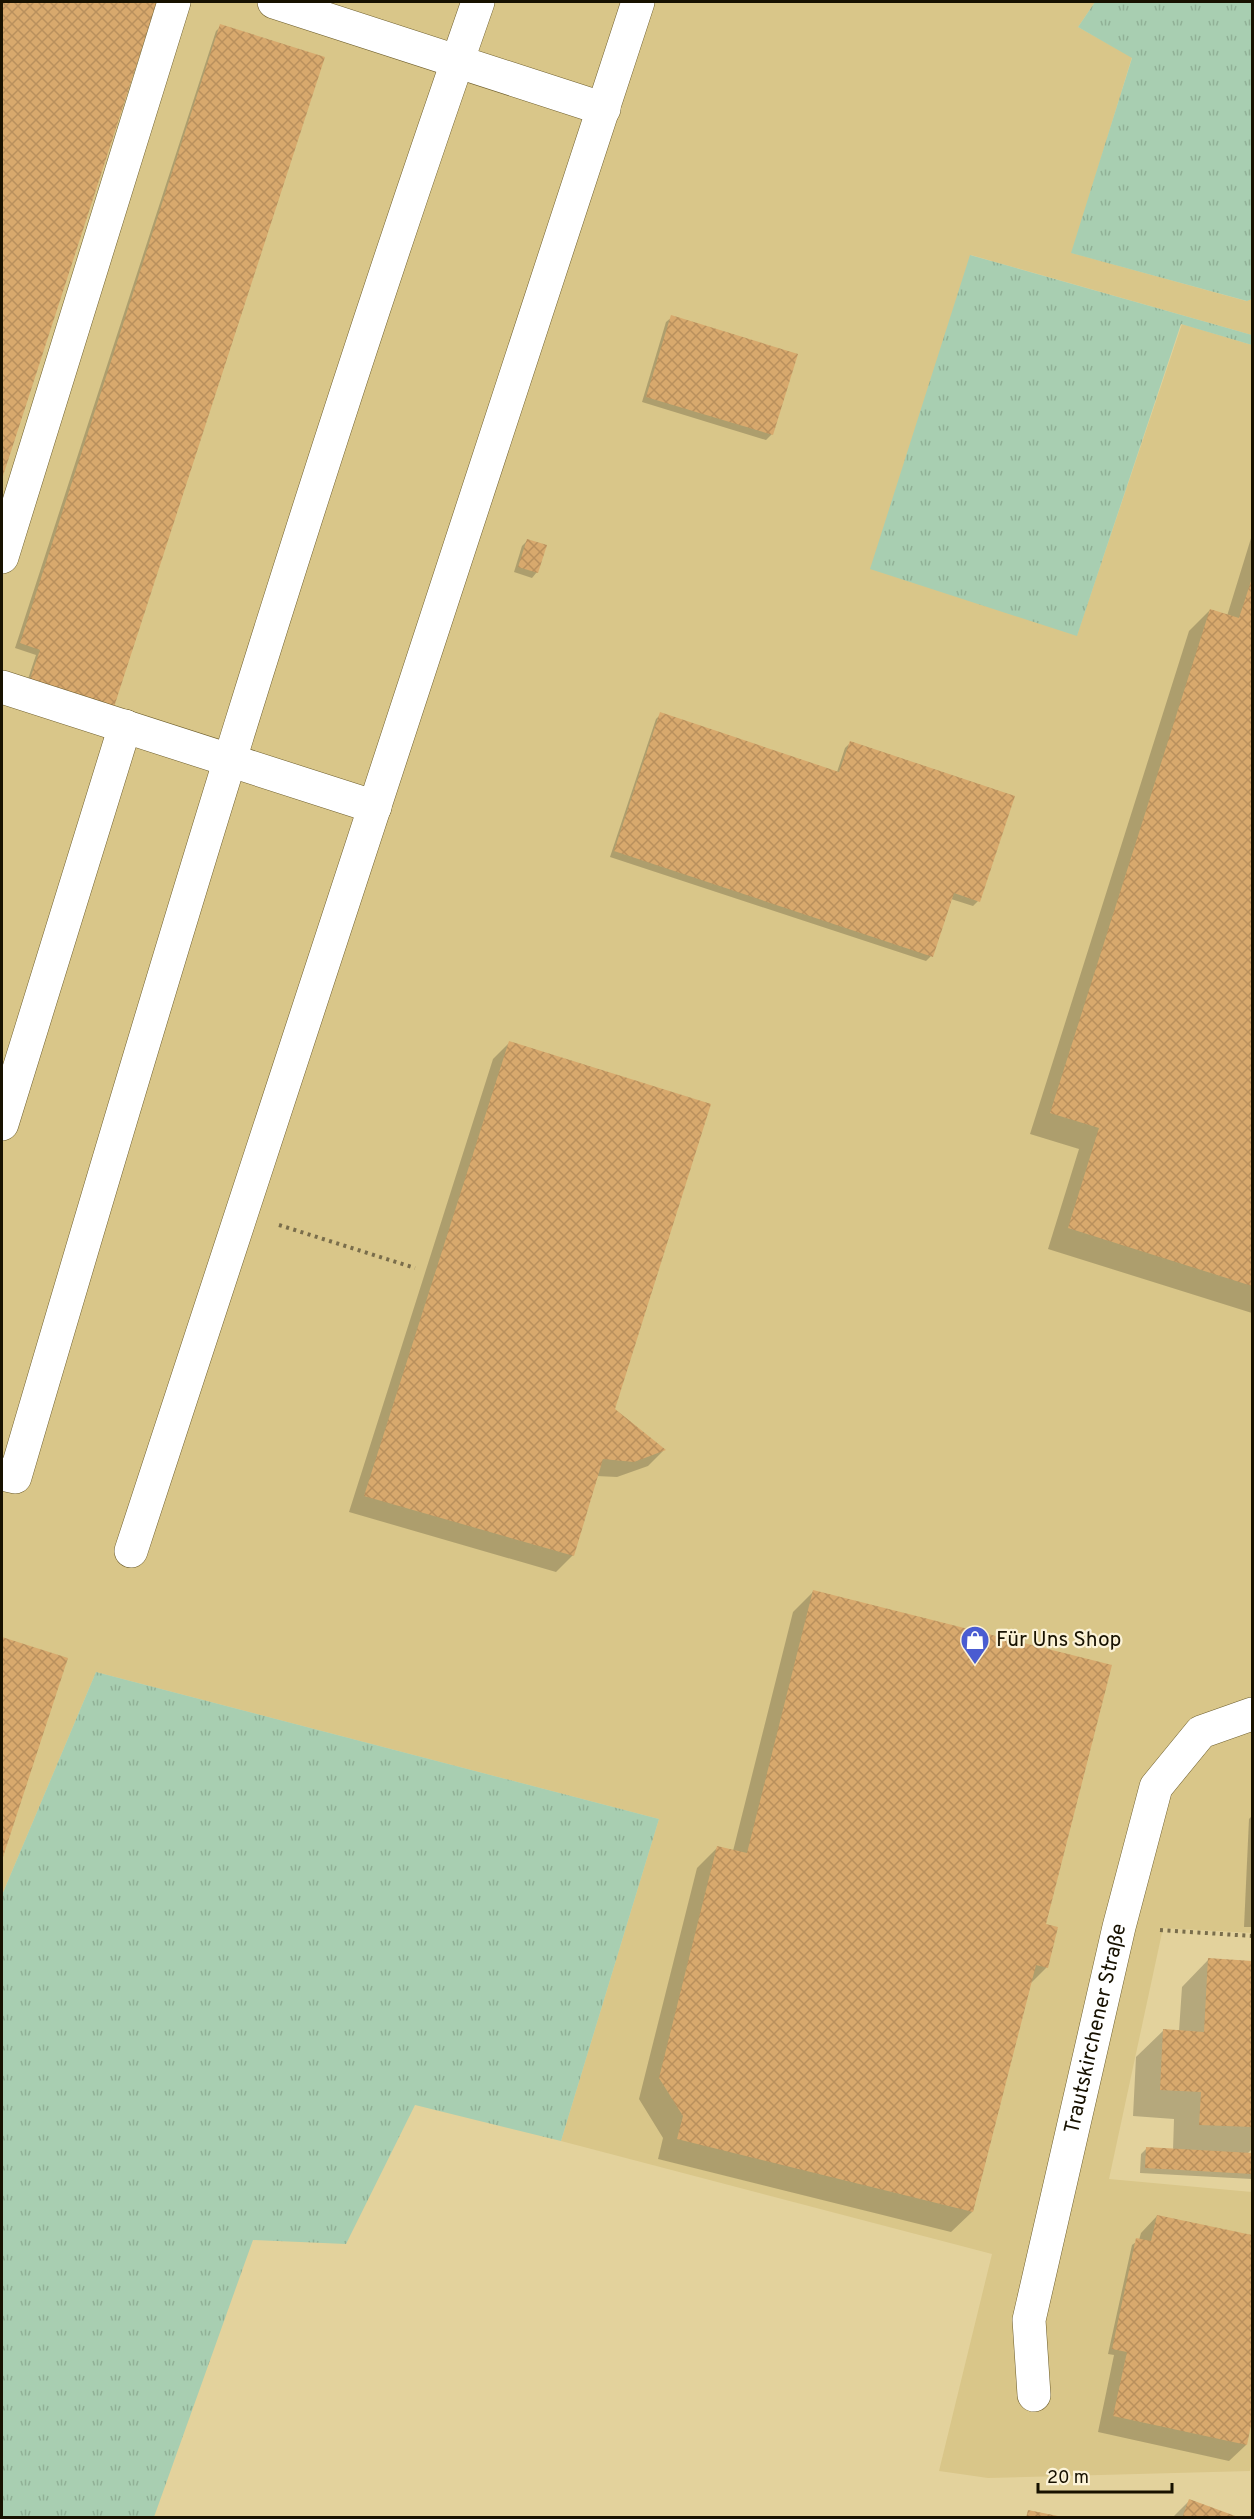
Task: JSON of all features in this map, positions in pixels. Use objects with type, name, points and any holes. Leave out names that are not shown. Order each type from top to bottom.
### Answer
[{"type":"street","points":[[2,557],[174,2]]},
{"type":"street","points":[[274,2],[604,110]]},
{"type":"street","points":[[2,1474],[15,1477],[168,955],[337,423],[478,2]]},
{"type":"street","points":[[131,1551],[375,807],[491,462],[638,2]]},
{"type":"street","points":[[2,687],[375,807]]},
{"type":"street","points":[[2,1124],[125,726]]},
{"type":"street","name":"Trautskirchener Straße","points":[[1034,2396],[1029,2320],[1119,1927],[1156,1787],[1201,1732],[1252,1714]]},
{"type":"path","points":[[241,1213],[416,1268]]},
{"type":"path","points":[[1119,1927],[1252,1936]]},
{"type":"shaded area","points":[[2,2],[1095,2],[1078,27],[1132,57],[1072,253],[1246,301],[1252,299],[1252,335],[971,255],[1077,635],[1182,324],[1252,345],[1252,1933],[1163,1928],[1109,2179],[1252,2192],[1252,2461],[1250,2471],[988,2478],[939,2471],[992,2254],[561,2141],[659,1819],[96,1672],[2,1895]]},
{"type":"green space","points":[[1095,2],[1252,2],[1252,299],[1247,301],[1071,253],[1132,58],[1078,27]]},
{"type":"green space","points":[[970,255],[1252,335],[1252,345],[1181,324],[1077,636],[870,569]]},
{"type":"green space","points":[[96,1672],[659,1819],[561,2141],[415,2105],[346,2244],[253,2240],[154,2517],[2,2517],[2,1895]]},
{"type":"building","points":[[2,2],[157,2],[2,479]]},
{"type":"building","points":[[220,24],[325,57],[114,707],[30,679],[40,650],[20,643]]},
{"type":"building","points":[[671,315],[798,354],[773,435],[646,397]]},
{"type":"building","points":[[527,539],[547,545],[538,573],[518,567]]},
{"type":"building","points":[[1252,578],[1252,1286],[1068,1228],[1099,1128],[1050,1113],[1210,609],[1239,618]]},
{"type":"building","points":[[660,712],[839,772],[850,741],[1015,796],[980,902],[954,893],[933,957],[614,851]]},
{"type":"building","points":[[509,1041],[711,1104],[615,1409],[666,1450],[634,1462],[603,1459],[574,1556],[364,1496]]},
{"type":"building","points":[[813,1590],[1112,1665],[1046,1924],[1058,1927],[1048,1968],[1036,1965],[973,2212],[677,2139],[683,2116],[659,2078],[717,1846],[747,1853]]},
{"type":"building","points":[[2,1637],[68,1658],[2,1860]]},
{"type":"building","points":[[1208,1958],[1252,1961],[1252,2127],[1199,2125],[1201,2092],[1160,2090],[1163,2029],[1204,2032]]},
{"type":"building","points":[[1146,2147],[1252,2153],[1252,2174],[1145,2168]]},
{"type":"building","points":[[1157,2215],[1252,2235],[1252,2420],[1247,2445],[1113,2416],[1127,2352],[1112,2349],[1136,2238],[1151,2241]]},
{"type":"building","points":[[1189,2499],[1238,2517],[1238,2518],[1182,2518]]},
{"type":"building","points":[[1028,2510],[1058,2516],[1058,2518],[1026,2518]]},
{"type":"place","name":"Für Uns Shop","points":[[975,1666]]}]
